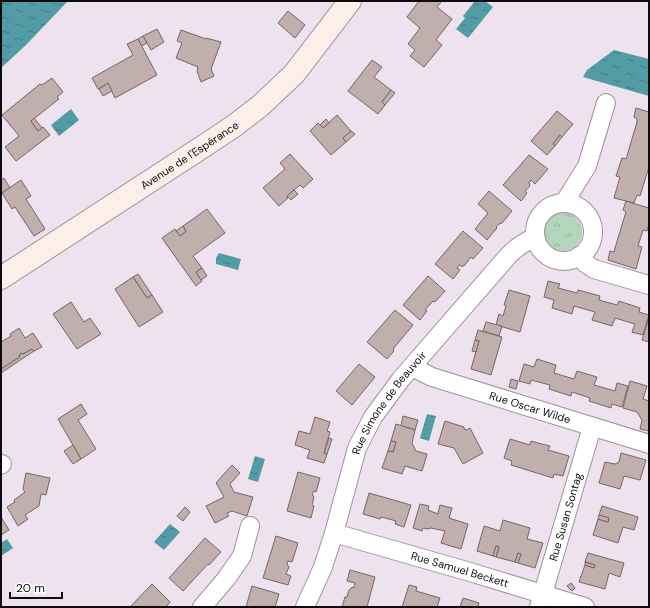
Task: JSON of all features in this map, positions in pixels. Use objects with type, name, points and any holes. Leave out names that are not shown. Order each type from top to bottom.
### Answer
[{"type":"street","name":"Avenue de l'Espérance","points":[[1,278],[218,137],[255,110],[294,74],[350,1]]},
{"type":"street","points":[[564,203],[587,166],[606,103]]},
{"type":"street","points":[[564,203],[572,204],[581,208],[591,223],[593,233],[591,242],[586,250],[579,256],[570,260],[552,258],[544,253],[535,237],[537,221],[541,214],[547,208],[555,204],[564,203]]},
{"type":"street","name":"Rue Simone de Beauvoir","points":[[305,607],[323,567],[334,533],[357,448],[374,417],[401,379],[508,256],[524,242],[535,237]]},
{"type":"street","points":[[579,256],[585,263],[594,269],[649,285]]},
{"type":"street","name":"Rue Oscar Wilde","points":[[412,367],[432,377],[649,444]]},
{"type":"street","name":"Rue Susan Sontag","points":[[541,601],[592,427]]},
{"type":"street","points":[[202,607],[226,579],[242,556],[250,526]]},
{"type":"street","name":"Rue Samuel Beckett","points":[[334,533],[470,572],[541,601],[585,607]]},
{"type":"green space","points":[[559,213],[567,213],[577,218],[581,225],[581,239],[577,246],[567,251],[559,251],[549,246],[547,243],[544,236],[544,228],[549,218],[552,216]]},
{"type":"water","points":[[1,1],[68,1],[26,45],[1,68]]},
{"type":"water","points":[[475,1],[485,1],[493,7],[468,38],[456,29],[465,18],[463,16]]},
{"type":"water","points":[[614,50],[649,59],[649,96],[583,77],[587,70]]},
{"type":"water","points":[[71,109],[79,120],[59,136],[51,125]]},
{"type":"water","points":[[219,253],[241,259],[238,270],[216,264],[216,258]]},
{"type":"water","points":[[427,414],[436,416],[429,441],[420,438]]},
{"type":"water","points":[[255,456],[265,459],[258,482],[248,479]]},
{"type":"water","points":[[170,524],[180,532],[164,550],[154,542]]},
{"type":"water","points":[[7,539],[13,548],[1,556],[1,543]]},
{"type":"building","points":[[419,1],[442,1],[437,7],[452,19],[436,40],[442,45],[424,67],[410,56],[415,50],[408,44],[420,28],[407,17]]},
{"type":"building","points":[[288,11],[305,25],[295,38],[278,23]]},
{"type":"building","points":[[157,29],[164,42],[151,50],[143,36]]},
{"type":"building","points":[[181,30],[206,39],[221,42],[211,69],[214,76],[201,82],[197,71],[198,67],[176,58],[182,43],[177,41]]},
{"type":"building","points":[[143,36],[147,43],[141,46],[138,39]]},
{"type":"building","points":[[138,39],[157,75],[115,98],[108,83],[98,89],[92,78],[133,55],[127,44]]},
{"type":"building","points":[[372,60],[382,67],[374,77],[391,90],[382,102],[385,105],[378,114],[348,91]]},
{"type":"building","points":[[52,78],[63,92],[57,97],[59,99],[31,121],[38,131],[43,127],[50,135],[16,161],[5,147],[19,136],[2,115],[40,84],[42,85]]},
{"type":"building","points":[[108,83],[112,91],[103,96],[99,89]]},
{"type":"building","points":[[391,90],[395,93],[385,105],[382,102]]},
{"type":"building","points":[[636,108],[649,112],[649,167],[640,196],[637,195],[634,203],[614,198],[620,177],[616,176],[622,158],[626,159],[637,122],[637,119],[634,117]]},
{"type":"building","points":[[557,111],[573,124],[562,137],[560,135],[553,144],[555,146],[547,155],[531,141]]},
{"type":"building","points":[[337,115],[351,131],[343,138],[346,142],[331,155],[310,131],[318,123],[323,128]]},
{"type":"building","points":[[34,118],[42,128],[38,131],[31,121]]},
{"type":"building","points":[[326,119],[329,123],[323,128],[320,125]]},
{"type":"building","points":[[351,131],[355,134],[346,142],[343,138]]},
{"type":"building","points":[[560,135],[562,137],[555,146],[553,144]]},
{"type":"building","points":[[290,154],[313,179],[303,188],[300,185],[287,196],[288,198],[279,206],[263,188],[285,169],[280,163]]},
{"type":"building","points":[[529,155],[548,169],[535,184],[531,180],[529,183],[530,186],[525,191],[527,193],[521,201],[503,185]]},
{"type":"building","points":[[4,178],[10,188],[2,193],[1,180]]},
{"type":"building","points":[[21,180],[31,196],[26,199],[45,229],[34,236],[15,207],[12,209],[2,193]]},
{"type":"building","points":[[294,190],[298,194],[291,200],[287,196]]},
{"type":"building","points":[[489,191],[512,211],[502,223],[496,227],[497,228],[487,240],[475,229],[488,213],[478,204]]},
{"type":"building","points":[[626,201],[649,208],[649,223],[647,231],[643,230],[638,246],[642,247],[636,269],[608,260],[610,251],[614,252],[626,212],[623,210]]},
{"type":"building","points":[[207,209],[225,233],[193,256],[202,268],[196,272],[202,281],[196,286],[162,238],[175,229],[180,236],[186,231],[183,226]]},
{"type":"building","points":[[183,226],[186,231],[180,236],[176,231]]},
{"type":"building","points":[[463,231],[483,248],[473,259],[471,257],[464,266],[459,265],[457,268],[460,270],[453,279],[435,264]]},
{"type":"building","points":[[202,268],[207,276],[201,280],[196,272]]},
{"type":"building","points":[[138,274],[152,295],[147,298],[133,277]]},
{"type":"building","points":[[428,276],[445,291],[425,310],[427,311],[420,320],[403,305]]},
{"type":"building","points":[[133,277],[147,298],[152,295],[163,312],[139,327],[115,289]]},
{"type":"building","points":[[548,281],[560,284],[558,288],[577,293],[578,290],[600,296],[599,300],[617,305],[619,301],[640,308],[639,312],[649,315],[643,335],[632,332],[635,324],[615,318],[612,326],[592,320],[595,312],[574,306],[572,314],[552,308],[554,300],[544,297]]},
{"type":"building","points":[[509,290],[530,296],[520,332],[496,325],[499,314],[503,316],[506,306],[504,305]]},
{"type":"building","points":[[71,302],[84,322],[90,318],[101,334],[77,349],[53,314]]},
{"type":"building","points":[[395,310],[413,325],[393,349],[394,351],[387,359],[367,342]]},
{"type":"building","points":[[649,317],[649,342],[642,340]]},
{"type":"building","points":[[486,322],[502,326],[499,336],[483,331]]},
{"type":"building","points":[[19,328],[25,338],[33,333],[42,347],[34,351],[32,349],[23,354],[22,353],[19,355],[20,357],[1,369],[1,342],[11,336],[10,334]]},
{"type":"building","points":[[478,330],[502,337],[491,375],[471,369],[479,341],[475,340]]},
{"type":"building","points":[[475,340],[479,341],[476,352],[472,351]]},
{"type":"building","points":[[32,349],[34,351],[1,373],[1,369],[20,357],[19,355]]},
{"type":"building","points":[[537,359],[556,365],[554,373],[574,379],[577,371],[597,377],[594,385],[615,391],[617,383],[628,386],[622,407],[612,404],[611,408],[589,401],[590,398],[572,392],[571,396],[549,389],[550,385],[531,380],[530,384],[519,381],[524,364],[534,367]]},
{"type":"building","points":[[359,364],[375,377],[352,405],[336,391]]},
{"type":"building","points":[[511,379],[518,381],[516,389],[509,387]]},
{"type":"building","points":[[630,381],[647,386],[643,399],[649,401],[649,431],[640,429],[642,420],[637,412],[623,408]]},
{"type":"building","points":[[81,404],[87,414],[78,420],[96,449],[81,459],[58,419]]},
{"type":"building","points":[[403,416],[418,420],[415,430],[401,426]]},
{"type":"building","points":[[315,417],[330,422],[327,431],[330,432],[324,453],[327,454],[324,463],[307,458],[310,450],[295,445],[299,431],[310,434]]},
{"type":"building","points":[[445,421],[464,427],[464,429],[467,430],[470,428],[483,453],[463,464],[454,448],[438,444]]},
{"type":"building","points":[[396,424],[415,430],[412,443],[416,451],[427,454],[422,471],[405,466],[402,474],[382,468],[388,451],[393,452],[396,442],[391,441]]},
{"type":"building","points":[[329,438],[332,439],[327,454],[324,453]]},
{"type":"building","points":[[510,439],[530,445],[531,441],[550,446],[548,450],[569,456],[563,476],[554,474],[553,478],[511,465],[512,461],[504,458]]},
{"type":"building","points":[[391,441],[396,442],[393,452],[388,451]]},
{"type":"building","points":[[73,445],[81,459],[73,464],[64,451]]},
{"type":"building","points":[[621,453],[646,460],[640,480],[624,476],[620,489],[599,483],[605,462],[615,464],[619,462]]},
{"type":"building","points":[[232,465],[240,473],[230,484],[234,492],[253,497],[247,516],[232,511],[227,513],[229,516],[215,523],[206,506],[224,497],[216,483]]},
{"type":"building","points":[[298,472],[320,478],[316,492],[314,491],[312,494],[314,497],[312,505],[314,506],[311,518],[287,511]]},
{"type":"building","points":[[26,473],[50,478],[46,495],[41,494],[39,506],[25,515],[28,519],[18,526],[7,507],[15,502],[14,500],[25,492],[23,489]]},
{"type":"building","points":[[369,493],[411,505],[404,527],[395,524],[396,521],[381,517],[380,519],[363,514]]},
{"type":"building","points":[[420,504],[429,506],[428,510],[438,514],[440,505],[452,508],[449,518],[468,524],[461,549],[441,543],[445,531],[423,528],[422,531],[413,528]]},
{"type":"building","points":[[602,506],[638,517],[634,530],[623,527],[618,543],[593,535],[598,519],[608,522],[609,518],[599,515]]},
{"type":"building","points":[[185,507],[190,512],[183,521],[177,516]]},
{"type":"building","points":[[599,515],[609,518],[608,522],[598,519]]},
{"type":"building","points":[[1,517],[9,530],[1,535]]},
{"type":"building","points":[[503,520],[530,528],[527,539],[543,543],[535,568],[518,563],[521,554],[518,553],[515,562],[496,557],[499,547],[496,546],[493,556],[477,551],[484,526],[500,531]]},
{"type":"building","points":[[276,536],[298,543],[292,562],[288,561],[287,564],[289,567],[286,574],[291,576],[288,585],[263,578]]},
{"type":"building","points":[[205,538],[221,552],[183,591],[169,578]]},
{"type":"building","points":[[496,546],[499,547],[496,557],[493,556]]},
{"type":"building","points":[[518,553],[521,554],[518,563],[515,562]]},
{"type":"building","points":[[588,553],[624,563],[620,577],[609,573],[605,589],[579,582],[585,565],[594,568],[595,565],[585,562]]},
{"type":"building","points":[[585,562],[595,565],[594,568],[585,565]]},
{"type":"building","points":[[350,570],[375,577],[367,607],[342,607],[345,597],[347,597],[349,590],[354,587],[355,583],[347,581]]},
{"type":"building","points":[[571,583],[575,588],[572,591],[567,586]]},
{"type":"building","points":[[152,584],[170,602],[166,607],[130,607]]},
{"type":"building","points":[[409,585],[417,587],[416,591],[440,598],[437,607],[402,607]]},
{"type":"building","points":[[252,586],[279,594],[275,607],[246,607]]},
{"type":"building","points":[[463,598],[479,603],[478,607],[460,607]]}]
